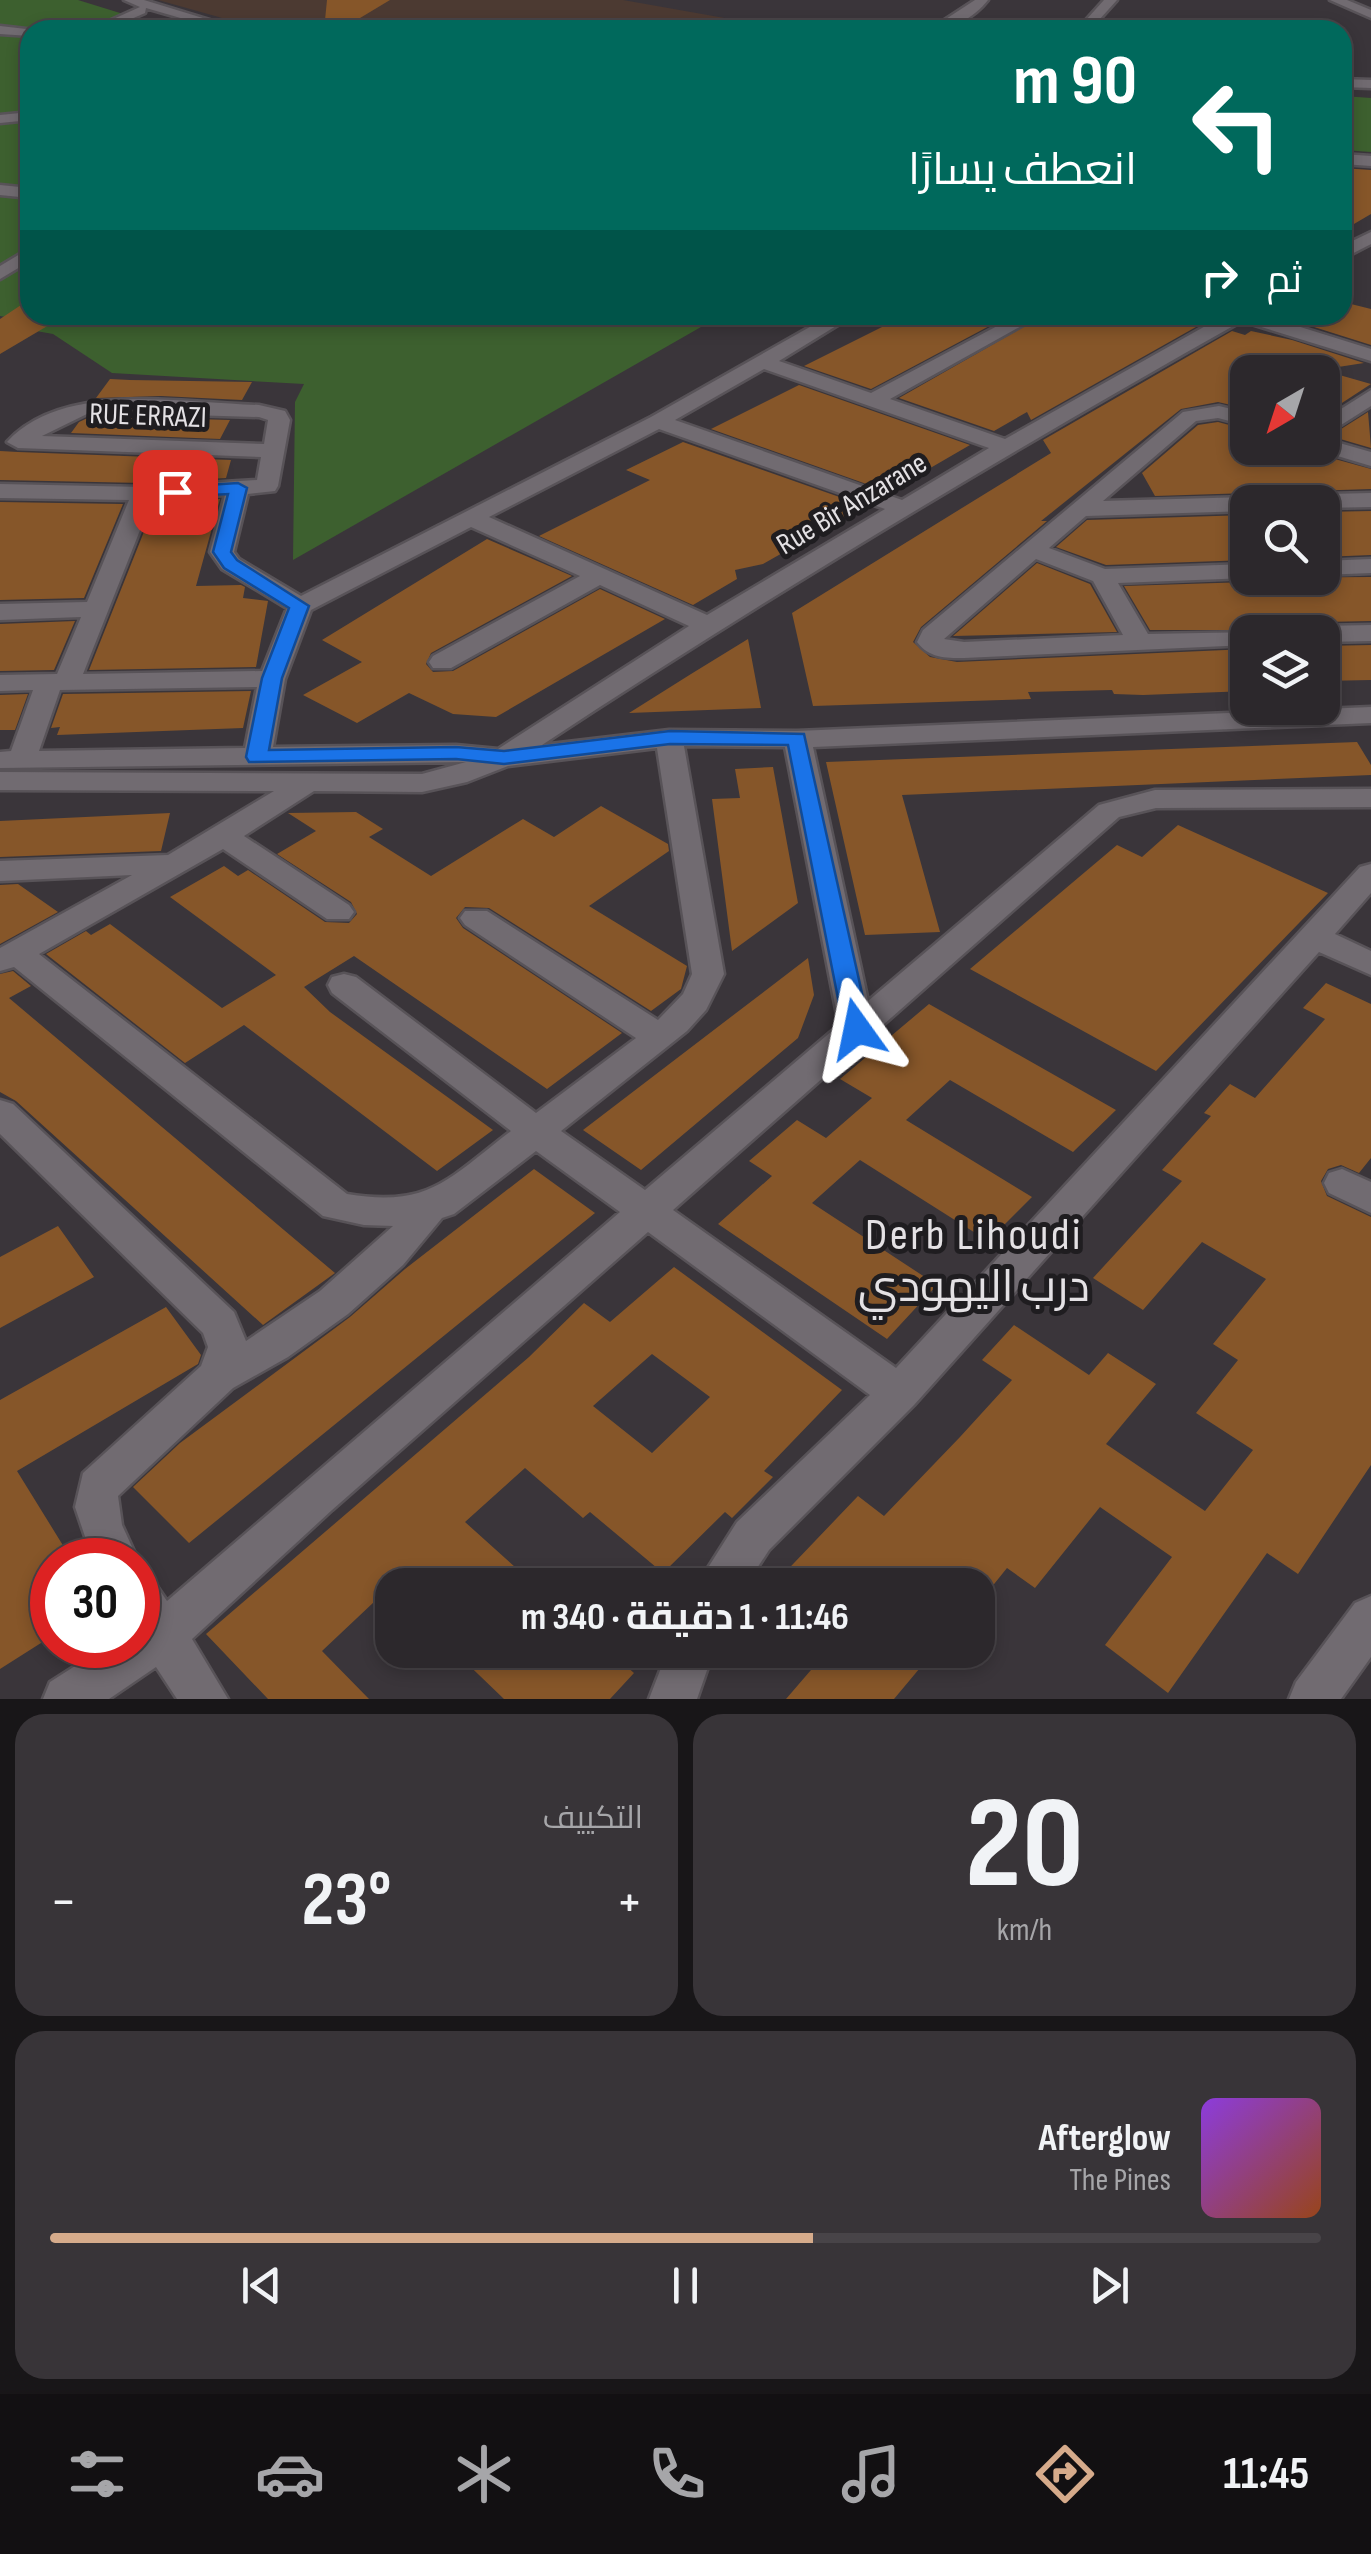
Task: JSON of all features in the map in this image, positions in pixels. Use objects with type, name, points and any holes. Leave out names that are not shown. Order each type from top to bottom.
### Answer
[{"type":"street","points":[[107,0],[196,20]]},
{"type":"street","points":[[953,20],[982,0]]},
{"type":"street","points":[[1092,20],[1111,0]]},
{"type":"street","points":[[1336,0],[1371,14]]},
{"type":"street","points":[[135,5],[161,20]]},
{"type":"street","points":[[111,20],[135,5]]},
{"type":"street","points":[[257,757],[272,678],[300,606],[658,422],[828,325]]},
{"type":"street","points":[[873,400],[1013,325]]},
{"type":"street","name":"Rue Bir Anzarane","points":[[504,758],[708,625],[903,508],[1227,325]]},
{"type":"street","points":[[1265,325],[1371,355]]},
{"type":"street","points":[[764,362],[1007,446]]},
{"type":"street","points":[[1340,418],[1371,396]]},
{"type":"street","name":"RUE ERRAZI","points":[[89,406],[259,411],[278,416],[275,451],[9,442],[89,406]]},
{"type":"street","points":[[1230,415],[1219,412],[1190,416],[932,636],[932,646],[964,650],[1230,638]]},
{"type":"street","points":[[658,422],[903,508]]},
{"type":"street","points":[[1340,450],[1371,459]]},
{"type":"street","points":[[0,491],[143,494],[267,486],[275,451]]},
{"type":"street","points":[[238,488],[222,552],[230,564],[300,606]]},
{"type":"street","points":[[11,760],[98,609],[143,494]]},
{"type":"street","points":[[1340,501],[1371,500]]},
{"type":"street","points":[[1080,509],[1230,505]]},
{"type":"street","points":[[469,517],[708,625]]},
{"type":"street","points":[[1034,550],[1102,576],[1230,572]]},
{"type":"street","points":[[1340,567],[1371,566]]},
{"type":"street","points":[[442,662],[599,576]]},
{"type":"street","points":[[1102,576],[1139,642]]},
{"type":"street","points":[[0,612],[98,609]]},
{"type":"street","points":[[1340,633],[1371,632]]},
{"type":"street","points":[[0,684],[272,678]]},
{"type":"street","points":[[11,760],[456,753],[504,758],[670,738],[797,738],[1371,715]]},
{"type":"street","points":[[305,784],[176,864],[8,957],[336,1206],[370,1214],[401,1214],[441,1204],[692,1009],[708,974],[670,738]]},
{"type":"street","points":[[797,738],[857,1029]]},
{"type":"street","points":[[0,781],[422,783],[457,776],[504,758]]},
{"type":"street","points":[[204,1699],[160,1637],[1108,811],[1155,798],[1371,798]]},
{"type":"street","points":[[224,836],[338,912]]},
{"type":"street","points":[[0,872],[176,864]]},
{"type":"street","points":[[731,1568],[753,1536],[899,1393],[1371,874]]},
{"type":"street","points":[[476,918],[660,1037]]},
{"type":"street","points":[[1315,937],[1371,964]]},
{"type":"street","points":[[344,984],[536,1130],[899,1393]]},
{"type":"street","points":[[0,1112],[220,1324],[228,1347],[218,1376]]},
{"type":"street","points":[[104,1538],[94,1504],[98,1487],[218,1376],[257,1358],[296,1332],[400,1245],[430,1206]]},
{"type":"street","points":[[1313,1699],[1371,1618]]},
{"type":"street","points":[[67,1699],[114,1668]]},
{"type":"street","points":[[673,1699],[685,1668]]},
{"type":"shaded area","points":[[158,0],[623,0],[736,20],[229,20]]},
{"type":"green space","points":[[0,0],[78,0],[143,20],[20,20],[20,319],[0,316]]},
{"type":"green space","points":[[1352,97],[1371,98],[1371,152],[1352,151]]},
{"type":"green space","points":[[20,323],[704,325],[293,560],[295,402],[304,384],[112,373],[53,334],[14,327]]},
{"type":"building","points":[[327,0],[390,0],[357,20],[325,20]]},
{"type":"building","points":[[1352,169],[1371,170],[1371,214],[1352,225]]},
{"type":"building","points":[[1352,304],[1371,309],[1371,345],[1314,327],[1352,325]]},
{"type":"building","points":[[20,306],[20,325],[49,325],[0,354],[0,319]]},
{"type":"building","points":[[886,325],[991,325],[871,389],[804,366]]},
{"type":"building","points":[[1027,325],[1199,325],[1031,420],[1027,412],[994,431],[899,398]]},
{"type":"building","points":[[1232,331],[1292,340],[1339,355],[1230,355],[1230,405],[1218,402],[1181,409],[1041,521],[1047,521],[921,627],[913,642],[930,657],[957,662],[1230,650],[1230,692],[1143,695],[1114,694],[1112,690],[1028,692],[1031,699],[813,706],[792,613],[1051,453],[1043,440]]},
{"type":"building","points":[[1340,355],[1364,363],[1340,367]]},
{"type":"building","points":[[1340,375],[1371,384],[1340,404]]},
{"type":"building","points":[[110,379],[252,382],[242,400],[96,398]]},
{"type":"building","points":[[799,385],[970,445],[889,492],[711,429]]},
{"type":"building","points":[[1368,412],[1371,448],[1340,439],[1340,430]]},
{"type":"building","points":[[92,416],[230,420],[220,439],[71,433],[79,422]]},
{"type":"building","points":[[1218,422],[1230,425],[1230,465],[1340,465],[1340,460],[1371,469],[1371,489],[1340,490],[1340,485],[1230,485],[1230,494],[1155,496],[1142,473],[1198,425]]},
{"type":"building","points":[[683,442],[865,506],[763,564],[735,570],[737,579],[693,605],[539,536],[650,480],[626,470]]},
{"type":"building","points":[[0,451],[231,460],[226,478],[143,483],[0,480]]},
{"type":"building","points":[[220,499],[196,586],[241,585],[245,587],[243,598],[268,601],[256,667],[89,670],[155,504]]},
{"type":"building","points":[[0,502],[123,504],[84,598],[0,600]]},
{"type":"building","points":[[1371,511],[1371,555],[1340,556],[1340,512]]},
{"type":"building","points":[[1230,516],[1230,561],[1106,565],[1056,547],[1087,520]]},
{"type":"building","points":[[487,539],[572,576],[431,653],[426,664],[433,672],[453,671],[600,589],[665,619],[496,717],[453,714],[409,693],[357,723],[303,695],[362,662],[322,640]]},
{"type":"building","points":[[1037,563],[1090,584],[1117,632],[953,636]]},
{"type":"building","points":[[1340,577],[1371,577],[1371,621],[1340,622],[1340,615],[1230,615],[1230,630],[1150,630],[1124,586],[1230,583],[1230,595],[1340,595]]},
{"type":"building","points":[[75,621],[54,670],[0,671],[0,624]]},
{"type":"building","points":[[748,639],[761,708],[629,713],[691,674]]},
{"type":"building","points":[[1371,645],[1371,680],[1340,681],[1340,646]]},
{"type":"building","points":[[251,691],[243,728],[57,735],[60,727],[51,728],[63,694]]},
{"type":"building","points":[[28,694],[15,730],[0,730],[0,695]]},
{"type":"building","points":[[1357,742],[1371,765],[1371,775],[902,795],[940,932],[865,935],[826,762]]},
{"type":"building","points":[[773,767],[798,903],[732,951],[712,799],[740,798],[735,769]]},
{"type":"building","points":[[601,806],[668,844],[669,851],[589,906],[687,966],[681,989],[651,1011],[489,908],[465,907],[456,918],[463,928],[622,1033],[547,1089],[354,956],[304,987],[330,1012],[493,1130],[437,1171],[244,1025],[185,1063],[46,954],[86,931],[91,935],[110,924],[222,1008],[276,975],[170,897],[224,866],[238,876],[248,870],[325,922],[349,923],[357,914],[351,902],[277,854],[316,831],[288,813],[356,812],[383,829],[369,837],[431,876],[523,819],[554,837]]},
{"type":"building","points":[[170,813],[161,851],[0,857],[0,821]]},
{"type":"building","points":[[1178,825],[1328,893],[1156,1071],[970,969],[1117,845],[1142,857]]},
{"type":"building","points":[[18,884],[58,912],[0,944],[0,885]]},
{"type":"building","points":[[808,958],[814,995],[798,1038],[641,1170],[583,1130]]},
{"type":"building","points":[[13,971],[31,986],[9,998],[335,1273],[263,1325],[16,1101],[0,1092],[0,974]]},
{"type":"building","points":[[1326,983],[1371,1004],[1371,1158],[1359,1173],[1341,1165],[1328,1169],[1321,1181],[1327,1196],[1371,1217],[1371,1465],[1298,1574],[1267,1553],[1168,1693],[1105,1645],[1172,1557],[1100,1507],[1035,1588],[1007,1568],[995,1583],[995,1568],[789,1568],[858,1496],[884,1516],[960,1437],[1012,1380],[982,1360],[1014,1325],[1089,1375],[1108,1353],[1156,1384],[1106,1444],[1205,1511],[1253,1450],[1196,1413],[1238,1360],[1213,1344],[1266,1279],[1202,1242],[1143,1310],[1093,1278],[1182,1181],[1162,1170],[1211,1116],[1204,1113],[1230,1084],[1255,1098],[1325,1019],[1303,1008]]},
{"type":"building","points":[[929,1004],[1116,1110],[1073,1152],[950,1080],[906,1120],[1032,1197],[988,1241],[860,1160],[812,1203],[937,1285],[887,1339],[718,1224],[772,1176],[749,1161],[797,1120],[826,1138],[872,1098],[840,1079]]},
{"type":"building","points":[[534,1169],[595,1213],[189,1543],[133,1487],[180,1443],[350,1317]]},
{"type":"building","points":[[58,1226],[94,1277],[0,1328],[0,1257]]},
{"type":"building","points":[[674,1267],[842,1390],[764,1471],[773,1477],[732,1518],[725,1512],[668,1568],[657,1568],[590,1512],[583,1518],[525,1468],[465,1522],[516,1568],[375,1568],[375,1601],[322,1651],[369,1699],[268,1699],[206,1634],[529,1357],[584,1303],[610,1322]],"holes":[[[652,1354],[710,1397],[652,1453],[593,1406]]]},
{"type":"building","points":[[166,1307],[201,1355],[198,1364],[17,1471],[58,1538],[30,1538],[30,1650],[0,1669],[0,1400]]},
{"type":"building","points":[[472,1668],[628,1668],[634,1673],[610,1699],[504,1699]]},
{"type":"building","points":[[813,1668],[920,1668],[894,1699],[786,1699]]},
{"type":"district","name":"Derb Lihoudi درب اليهودي","points":[[974,1261]]},
{"type":"route","points":[[175,492],[238,488],[222,552],[230,564],[300,606],[272,678],[257,757],[456,753],[504,758],[670,738],[797,738],[857,1029]]}]
